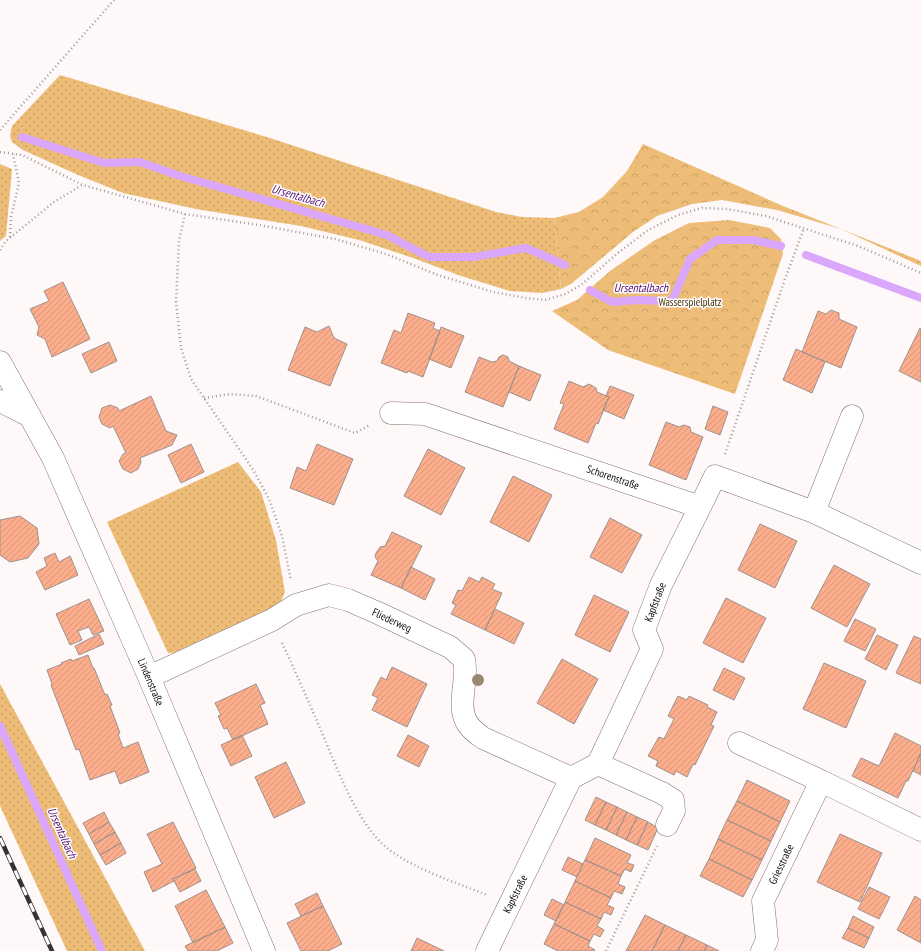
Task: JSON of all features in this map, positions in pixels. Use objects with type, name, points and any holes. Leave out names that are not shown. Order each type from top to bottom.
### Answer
[{"type":"street","name":"Lindenstraße","points":[[0,362],[53,458],[149,677],[264,951]]},
{"type":"street","points":[[0,401],[30,416]]},
{"type":"street","name":"Schorenstraße","points":[[391,413],[425,414],[700,507]]},
{"type":"street","points":[[814,512],[852,416]]},
{"type":"street","points":[[700,507],[715,476],[814,512],[921,563]]},
{"type":"street","name":"Kapfstraße","points":[[598,764],[652,649],[644,630],[661,585],[700,507]]},
{"type":"street","name":"Fliederweg","points":[[149,677],[272,620],[296,605],[329,595],[348,600],[450,647],[464,659],[466,666],[462,708],[467,723],[473,730],[483,738],[571,778]]},
{"type":"street","points":[[739,743],[921,830]]},
{"type":"street","points":[[571,778],[598,764],[662,793],[673,800],[674,811],[667,825]]},
{"type":"street","name":"Kapfstraße","points":[[487,951],[571,778]]},
{"type":"street","name":"Griesstraße","points":[[762,951],[767,940],[764,901],[821,781]]},
{"type":"path","points":[[0,130],[114,0]]},
{"type":"path","points":[[0,152],[22,155],[83,185],[185,214],[259,224],[335,239],[386,254],[438,274],[493,292],[526,298],[545,300],[565,294],[581,285],[618,253],[648,230],[678,215],[702,208],[727,209],[766,216],[858,246],[921,273]]},
{"type":"path","points":[[10,238],[11,217],[19,183],[13,154]]},
{"type":"path","points":[[0,250],[6,241],[54,202],[83,185]]},
{"type":"path","points":[[185,214],[179,241],[176,302],[181,348],[191,379],[254,471],[270,501],[282,536],[296,605]]},
{"type":"path","points":[[715,476],[729,444],[785,279],[804,228]]},
{"type":"path","points":[[204,398],[230,394],[256,396],[355,432],[391,413]]},
{"type":"path","points":[[272,620],[347,790],[376,837],[391,850],[418,867],[509,905]]},
{"type":"path","points":[[606,951],[667,825]]},
{"type":"green space","points":[[60,75],[270,138],[496,212],[522,217],[554,218],[561,289],[542,293],[510,291],[461,276],[359,240],[301,226],[196,209],[123,193],[78,175],[23,150],[12,142],[10,136],[12,126]]},
{"type":"green space","points":[[643,144],[783,206],[841,229],[777,210],[722,200],[692,204],[657,216],[633,232],[571,284],[561,289],[554,218],[579,212],[603,197],[627,171]]},
{"type":"green space","points":[[0,164],[12,169],[6,236],[0,241]]},
{"type":"green space","name":"Wasserspielplatz","points":[[729,220],[770,228],[781,239],[783,254],[735,394],[608,350],[552,311],[577,300],[610,271],[655,240],[689,223]]},
{"type":"green space","points":[[841,229],[921,261],[921,266]]},
{"type":"green space","points":[[238,462],[261,492],[276,540],[285,592],[279,606],[173,653],[168,653],[107,522]]},
{"type":"green space","points":[[0,684],[145,951],[67,951],[0,806]]},
{"type":"building","points":[[63,282],[90,339],[52,357],[45,339],[37,335],[39,327],[30,309],[49,301],[44,291]]},
{"type":"building","points":[[831,310],[839,313],[839,319],[857,327],[841,368],[802,352],[818,311],[826,314]]},
{"type":"building","points":[[408,313],[435,323],[433,328],[440,331],[423,377],[408,371],[407,373],[381,363],[394,330],[401,333]]},
{"type":"building","points":[[329,326],[334,338],[347,344],[330,386],[288,370],[305,327],[317,332]]},
{"type":"building","points":[[441,327],[464,336],[451,368],[429,359]]},
{"type":"building","points":[[920,328],[921,329],[921,382],[899,371]]},
{"type":"building","points":[[109,342],[117,361],[91,373],[82,354]]},
{"type":"building","points":[[796,349],[825,362],[812,393],[783,380]]},
{"type":"building","points":[[503,355],[508,357],[509,361],[519,366],[503,407],[465,392],[479,357],[492,362],[497,361],[499,357]]},
{"type":"building","points":[[519,366],[541,375],[530,401],[509,392]]},
{"type":"building","points":[[569,381],[583,387],[589,384],[596,388],[597,392],[609,397],[598,424],[596,423],[588,443],[554,429],[564,404],[560,403]]},
{"type":"building","points":[[610,386],[634,395],[624,419],[603,410],[609,397],[606,396]]},
{"type":"building","points":[[151,396],[166,431],[177,435],[172,445],[140,458],[141,462],[138,469],[131,473],[123,469],[119,461],[123,454],[126,453],[113,426],[110,428],[102,424],[99,417],[102,408],[110,405],[118,408],[119,411]]},
{"type":"building","points":[[713,406],[728,412],[720,435],[705,429]]},
{"type":"building","points":[[666,422],[679,427],[684,425],[690,427],[691,432],[703,437],[686,480],[649,465]]},
{"type":"building","points":[[191,444],[204,472],[181,483],[168,455]]},
{"type":"building","points":[[317,444],[353,459],[334,505],[290,488],[297,467],[306,471]]},
{"type":"building","points":[[428,449],[465,468],[441,515],[404,496]]},
{"type":"building","points":[[513,476],[552,495],[529,542],[490,522]]},
{"type":"building","points":[[20,516],[37,528],[39,544],[28,558],[10,562],[0,555],[0,520]]},
{"type":"building","points":[[610,518],[642,535],[622,573],[590,557]]},
{"type":"building","points":[[760,524],[797,541],[775,588],[738,570]]},
{"type":"building","points":[[392,532],[422,546],[401,588],[371,575],[378,561],[375,557],[376,553],[380,547],[385,546]]},
{"type":"building","points":[[55,553],[59,562],[70,556],[78,575],[45,590],[36,572],[47,566],[44,558]]},
{"type":"building","points":[[834,565],[870,584],[847,627],[811,608]]},
{"type":"building","points":[[411,567],[435,579],[425,600],[401,588]]},
{"type":"building","points":[[469,577],[479,582],[482,577],[495,584],[492,589],[502,593],[485,630],[451,614],[456,605],[452,603],[458,590],[462,591]]},
{"type":"building","points":[[594,595],[629,612],[610,652],[575,635]]},
{"type":"building","points":[[726,598],[766,618],[743,663],[703,643]]},
{"type":"building","points":[[89,599],[104,631],[93,635],[89,627],[78,631],[82,640],[70,645],[56,614]]},
{"type":"building","points":[[495,609],[524,623],[514,644],[485,630]]},
{"type":"building","points":[[855,619],[876,629],[865,651],[844,641]]},
{"type":"building","points":[[99,634],[104,644],[79,655],[75,646]]},
{"type":"building","points":[[877,635],[898,645],[886,670],[865,659]]},
{"type":"building","points":[[914,636],[921,639],[921,684],[896,673]]},
{"type":"building","points":[[88,655],[105,695],[107,694],[112,705],[110,706],[120,733],[118,734],[123,748],[138,742],[149,772],[120,784],[115,771],[90,780],[79,749],[76,750],[51,685],[52,684],[47,670],[71,659],[72,661]]},
{"type":"building","points":[[562,659],[598,679],[574,724],[537,703]]},
{"type":"building","points":[[824,663],[866,681],[846,728],[803,709]]},
{"type":"building","points":[[392,667],[427,684],[407,727],[372,710],[378,698],[372,695],[381,677],[386,680]]},
{"type":"building","points":[[724,668],[745,678],[734,700],[713,690]]},
{"type":"building","points":[[256,684],[265,703],[260,705],[268,724],[233,740],[227,728],[224,729],[218,716],[221,715],[215,703]]},
{"type":"building","points":[[678,696],[687,700],[689,696],[708,705],[707,707],[717,712],[711,725],[714,726],[695,765],[693,764],[687,777],[676,771],[674,775],[656,766],[658,761],[648,756],[659,737],[664,739],[674,719],[668,716]]},
{"type":"building","points":[[895,733],[921,746],[921,753],[898,798],[852,776],[861,758],[879,766]]},
{"type":"building","points":[[242,735],[252,756],[231,766],[221,745]]},
{"type":"building","points":[[408,735],[429,746],[419,767],[397,756]]},
{"type":"building","points":[[921,753],[921,775],[913,771]]},
{"type":"building","points":[[286,762],[305,803],[274,818],[255,777]]},
{"type":"building","points":[[747,780],[790,801],[780,822],[737,801]]},
{"type":"building","points":[[596,797],[606,802],[595,825],[585,820]]},
{"type":"building","points":[[737,801],[780,822],[771,841],[727,820]]},
{"type":"building","points":[[606,802],[617,807],[606,830],[595,825]]},
{"type":"building","points":[[617,807],[627,812],[616,835],[606,830]]},
{"type":"building","points":[[104,812],[109,822],[89,834],[83,823]]},
{"type":"building","points":[[627,812],[637,817],[626,840],[616,835]]},
{"type":"building","points":[[637,817],[648,822],[637,845],[626,840]]},
{"type":"building","points":[[727,820],[771,841],[762,860],[718,839]]},
{"type":"building","points":[[109,822],[115,832],[94,844],[89,834]]},
{"type":"building","points":[[173,822],[196,868],[173,879],[174,881],[153,892],[144,872],[162,864],[147,834]]},
{"type":"building","points":[[648,822],[658,828],[648,850],[637,845]]},
{"type":"building","points":[[115,832],[121,843],[100,855],[94,844]]},
{"type":"building","points":[[840,834],[882,853],[860,902],[817,882]]},
{"type":"building","points":[[595,838],[631,855],[627,863],[634,865],[631,872],[625,869],[621,876],[585,860]]},
{"type":"building","points":[[718,839],[762,860],[752,880],[709,859]]},
{"type":"building","points":[[121,843],[126,853],[106,865],[100,855]]},
{"type":"building","points":[[568,857],[583,864],[577,877],[562,870]]},
{"type":"building","points":[[709,859],[752,880],[743,897],[700,876]]},
{"type":"building","points":[[585,860],[621,876],[618,884],[625,887],[622,894],[614,891],[611,898],[575,881]]},
{"type":"building","points":[[195,869],[201,881],[180,892],[173,879]]},
{"type":"building","points":[[575,881],[611,898],[607,905],[614,908],[611,915],[604,912],[601,919],[565,902]]},
{"type":"building","points":[[869,887],[890,897],[879,919],[858,909]]},
{"type":"building","points":[[206,890],[225,927],[193,943],[175,906]]},
{"type":"building","points":[[317,893],[323,906],[301,916],[295,904]]},
{"type":"building","points":[[915,896],[921,900],[921,943],[897,930]]},
{"type":"building","points":[[552,899],[564,905],[556,921],[544,915]]},
{"type":"building","points":[[565,902],[601,919],[597,926],[604,930],[600,937],[594,934],[590,941],[554,924]]},
{"type":"building","points":[[323,906],[342,944],[328,951],[301,951],[287,923]]},
{"type":"building","points":[[645,915],[665,925],[652,951],[626,951]]},
{"type":"building","points":[[853,916],[874,927],[869,938],[848,928]]},
{"type":"building","points":[[554,924],[590,941],[588,946],[595,950],[558,951],[544,944]]},
{"type":"building","points":[[665,925],[686,935],[678,951],[652,951]]},
{"type":"building","points":[[225,927],[233,943],[217,951],[188,951],[185,946]]},
{"type":"building","points":[[848,928],[869,938],[864,948],[842,938]]},
{"type":"building","points":[[686,935],[707,945],[704,951],[678,951]]},
{"type":"building","points":[[417,938],[444,951],[411,951]]},
{"type":"building","points":[[707,945],[719,951],[704,951]]},
{"type":"waterway","name":"Ursentalbach","points":[[22,137],[104,163],[140,162],[177,175],[387,235],[429,257],[473,257],[526,248],[565,265]]},
{"type":"waterway","name":"Ursentalbach","points":[[590,290],[612,302],[636,300],[672,301],[690,259],[717,240],[753,240],[781,246]]},
{"type":"waterway","name":"Ursentalbach","points":[[806,255],[921,298]]},
{"type":"waterway","name":"Ursentalbach","points":[[0,726],[102,951]]},
{"type":"railway","points":[[0,838],[52,951]]}]
